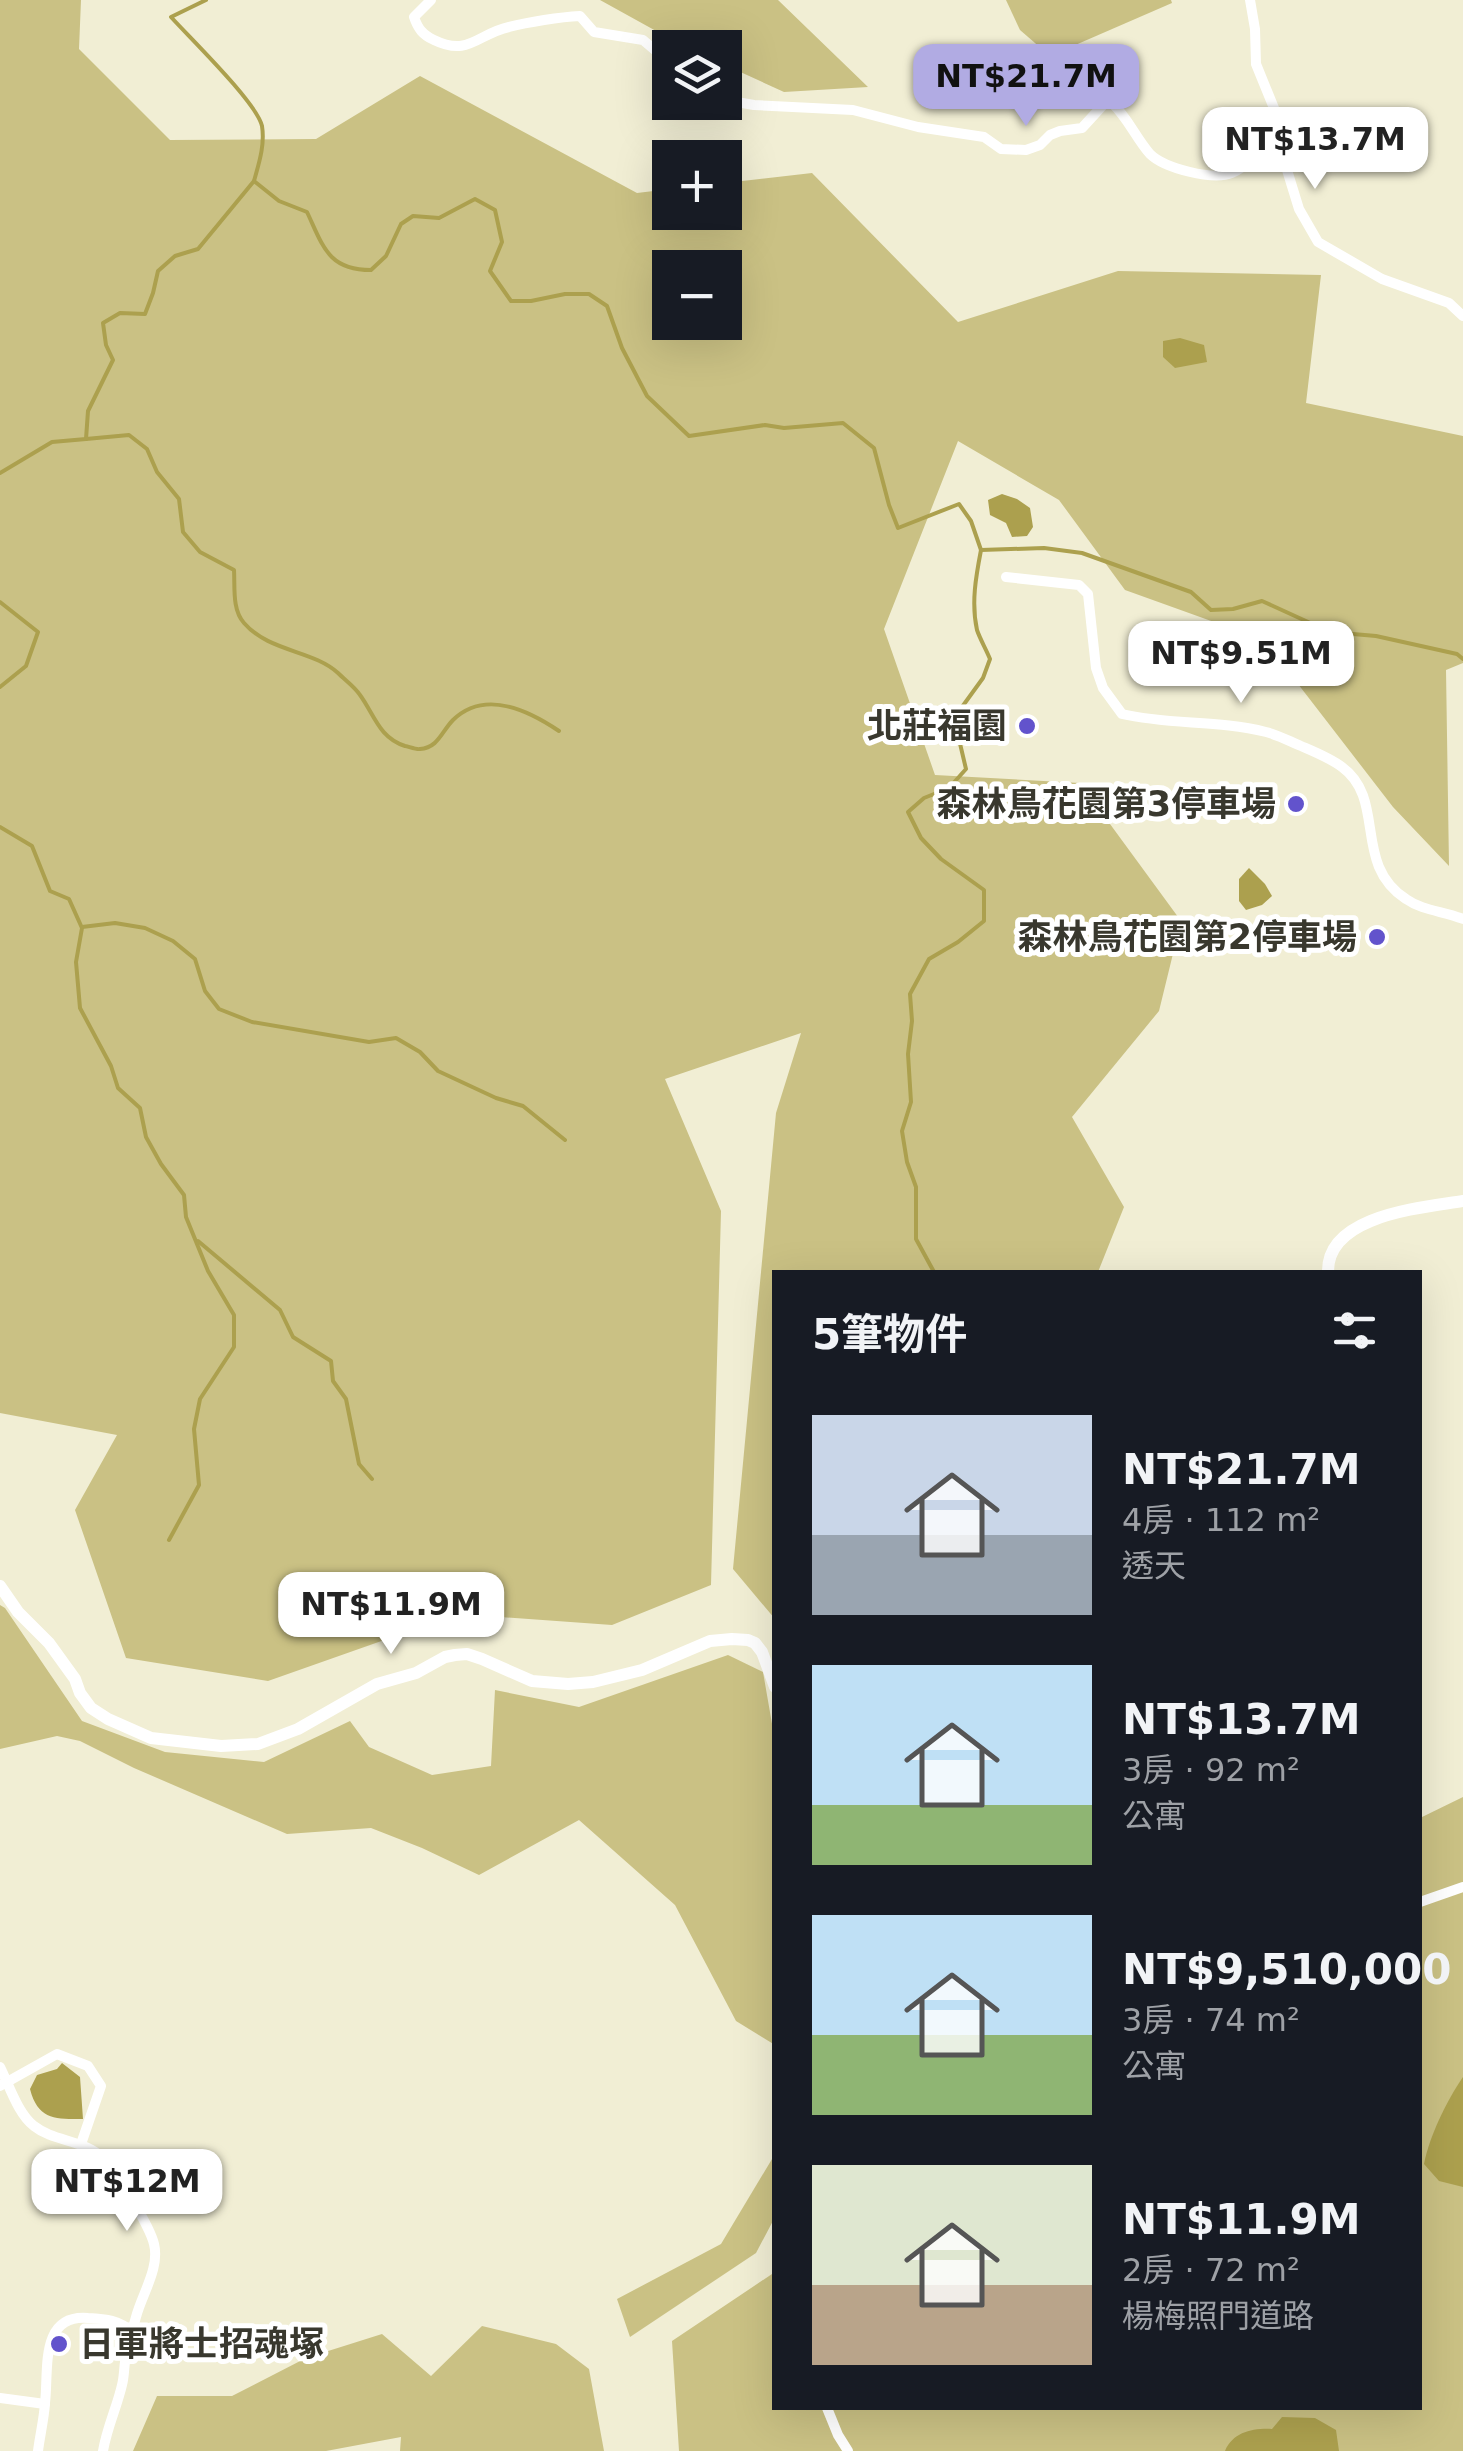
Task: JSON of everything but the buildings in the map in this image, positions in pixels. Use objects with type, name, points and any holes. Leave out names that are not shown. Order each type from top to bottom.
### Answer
[{"type":"street","points":[[431,0],[414,17],[418,30],[453,48],[506,28],[580,16],[594,32],[643,40],[652,48]]},
{"type":"street","points":[[1250,0],[1256,64],[1278,118],[1279,144],[1299,209],[1318,242],[1382,280],[1449,304],[1463,316]]},
{"type":"street","points":[[742,102],[853,110],[918,127],[984,137],[1002,149],[1026,150],[1040,146],[1060,131],[1082,128],[1104,104],[1112,103],[1152,156],[1215,177],[1234,172],[1267,146],[1279,144]]},
{"type":"street","points":[[1006,577],[1079,586],[1088,594],[1096,668],[1103,688],[1122,714],[1240,726],[1271,733],[1342,766],[1366,802],[1374,862],[1387,880],[1404,898],[1428,910],[1463,918]]},
{"type":"street","points":[[1328,1270],[1332,1248],[1342,1237],[1373,1220],[1463,1201]]},
{"type":"street","points":[[0,1586],[18,1612],[49,1643],[91,1708],[151,1738],[221,1746],[258,1744],[298,1728],[377,1684],[455,1655],[482,1659],[532,1681],[568,1684],[642,1670],[710,1642],[732,1638],[755,1643],[772,1680]]},
{"type":"street","points":[[1422,1901],[1463,1887]]},
{"type":"street","points":[[4,2084],[57,2054],[88,2066],[101,2086],[81,2144]]},
{"type":"street","points":[[0,2067],[4,2084],[32,2126],[81,2144],[107,2161],[154,2243],[150,2279],[125,2358],[123,2384],[104,2451]]},
{"type":"street","points":[[38,2451],[49,2346],[56,2330],[74,2316],[121,2322],[132,2332]]},
{"type":"street","points":[[0,2398],[45,2404]]},
{"type":"street","points":[[828,2410],[848,2451]]},
{"type":"shaded area","points":[[0,0],[81,0],[79,49],[170,140],[316,139],[420,76],[637,193],[652,191],[652,230],[742,230],[742,181],[812,173],[958,322],[1118,271],[1321,275],[1306,403],[1463,436],[1463,663],[1446,670],[1449,866],[1393,807],[1264,640],[1125,590],[1059,500],[958,441],[884,629],[935,775],[1080,783],[1181,921],[1159,1011],[1072,1117],[1124,1207],[1099,1270],[772,1270],[772,1615],[733,1569],[776,1113],[801,1033],[665,1079],[721,1211],[711,1585],[612,1625],[458,1614],[268,1681],[126,1658],[75,1510],[117,1435],[0,1413]]},
{"type":"shaded area","points":[[600,0],[778,0],[868,87],[784,92],[742,73],[742,30],[654,30]]},
{"type":"shaded area","points":[[1006,0],[1172,3],[1050,56],[1020,30]]},
{"type":"shaded area","points":[[1180,338],[1204,345],[1207,362],[1175,368],[1163,357],[1163,341]]},
{"type":"shaded area","points":[[1002,494],[1030,508],[1033,527],[1027,536],[1012,537],[1006,523],[990,515],[988,500]]},
{"type":"shaded area","points":[[1249,868],[1272,896],[1262,905],[1246,910],[1239,901],[1239,879]]},
{"type":"shaded area","points":[[0,1605],[82,1721],[165,1752],[264,1762],[350,1721],[369,1747],[432,1775],[491,1766],[495,1690],[579,1707],[728,1655],[763,1672],[772,1724],[772,2043],[736,2021],[675,1905],[579,1820],[479,1875],[371,1828],[287,1834],[80,1741],[57,1736],[0,1749]]},
{"type":"shaded area","points":[[1463,1797],[1463,2451],[679,2451],[672,2341],[772,2274],[772,2410],[1422,2410],[1422,1817]]},
{"type":"shaded area","points":[[62,2063],[80,2077],[83,2119],[49,2116],[33,2099],[30,2089],[37,2075],[57,2069]]},
{"type":"shaded area","points":[[1463,2077],[1463,2187],[1439,2181],[1424,2164],[1439,2119]]},
{"type":"shaded area","points":[[772,2159],[772,2223],[756,2253],[630,2337],[617,2299],[721,2244]]},
{"type":"shaded area","points":[[482,2326],[556,2344],[589,2369],[604,2451],[400,2451],[401,2437],[326,2451],[133,2451],[157,2396],[232,2396],[306,2358],[382,2334],[431,2376]]},
{"type":"shaded area","points":[[1282,2417],[1315,2418],[1336,2430],[1339,2451],[1225,2451],[1238,2435],[1272,2429]]},
{"type":"waterway","points":[[206,0],[171,17],[236,87],[257,116],[263,140],[254,181],[279,201],[307,212],[329,254],[345,266],[371,270],[386,256],[401,224],[413,216],[439,218],[475,199],[495,210],[502,242],[490,271],[511,301],[589,294],[607,306],[622,348],[647,396],[689,436],[765,425],[784,428],[843,423],[874,448],[898,528],[959,504],[971,521],[981,550],[1044,548],[1082,553],[1191,592],[1211,610],[1262,601],[1330,632],[1376,636],[1457,654],[1463,659]]},
{"type":"waterway","points":[[0,473],[52,442],[86,439],[88,411],[113,360],[103,323],[120,313],[145,314],[158,271],[175,256],[198,249],[254,181]]},
{"type":"waterway","points":[[86,439],[129,435],[147,449],[157,472],[179,499],[183,532],[200,552],[234,570],[236,605],[244,623],[266,640],[328,665],[358,692],[383,731],[396,742],[426,748],[465,711],[492,704],[520,710],[559,731]]},
{"type":"waterway","points":[[933,1270],[916,1239],[916,1187],[902,1131],[911,1102],[910,994],[929,959],[984,921],[984,890],[941,859],[921,838],[908,812],[924,798],[949,788],[966,769],[954,718],[983,678],[990,659],[977,630],[974,610],[981,550]]},
{"type":"waterway","points":[[0,602],[38,632],[26,666],[0,687]]},
{"type":"waterway","points":[[0,827],[32,846],[50,891],[69,899],[82,928],[76,962],[80,1008],[111,1066],[118,1088],[140,1108],[146,1137],[184,1195],[186,1217],[208,1271],[234,1315],[234,1347],[200,1399],[194,1429],[199,1485],[169,1540]]},
{"type":"waterway","points":[[82,927],[115,923],[145,928],[173,941],[195,959],[205,991],[219,1009],[252,1022],[369,1042],[396,1038],[420,1052],[438,1071],[523,1106],[565,1140]]},
{"type":"waterway","points":[[198,1241],[280,1310],[293,1337],[331,1361],[333,1381],[346,1399],[359,1464],[372,1479]]},
{"type":"place","name":"北莊福園","points":[[1027,726]]},
{"type":"place","name":"森林鳥花園第3停車場","points":[[1296,804]]},
{"type":"place","name":"森林鳥花園第2停車場","points":[[1377,937]]},
{"type":"place","name":"日軍將士招魂塚","points":[[59,2344]]}]
